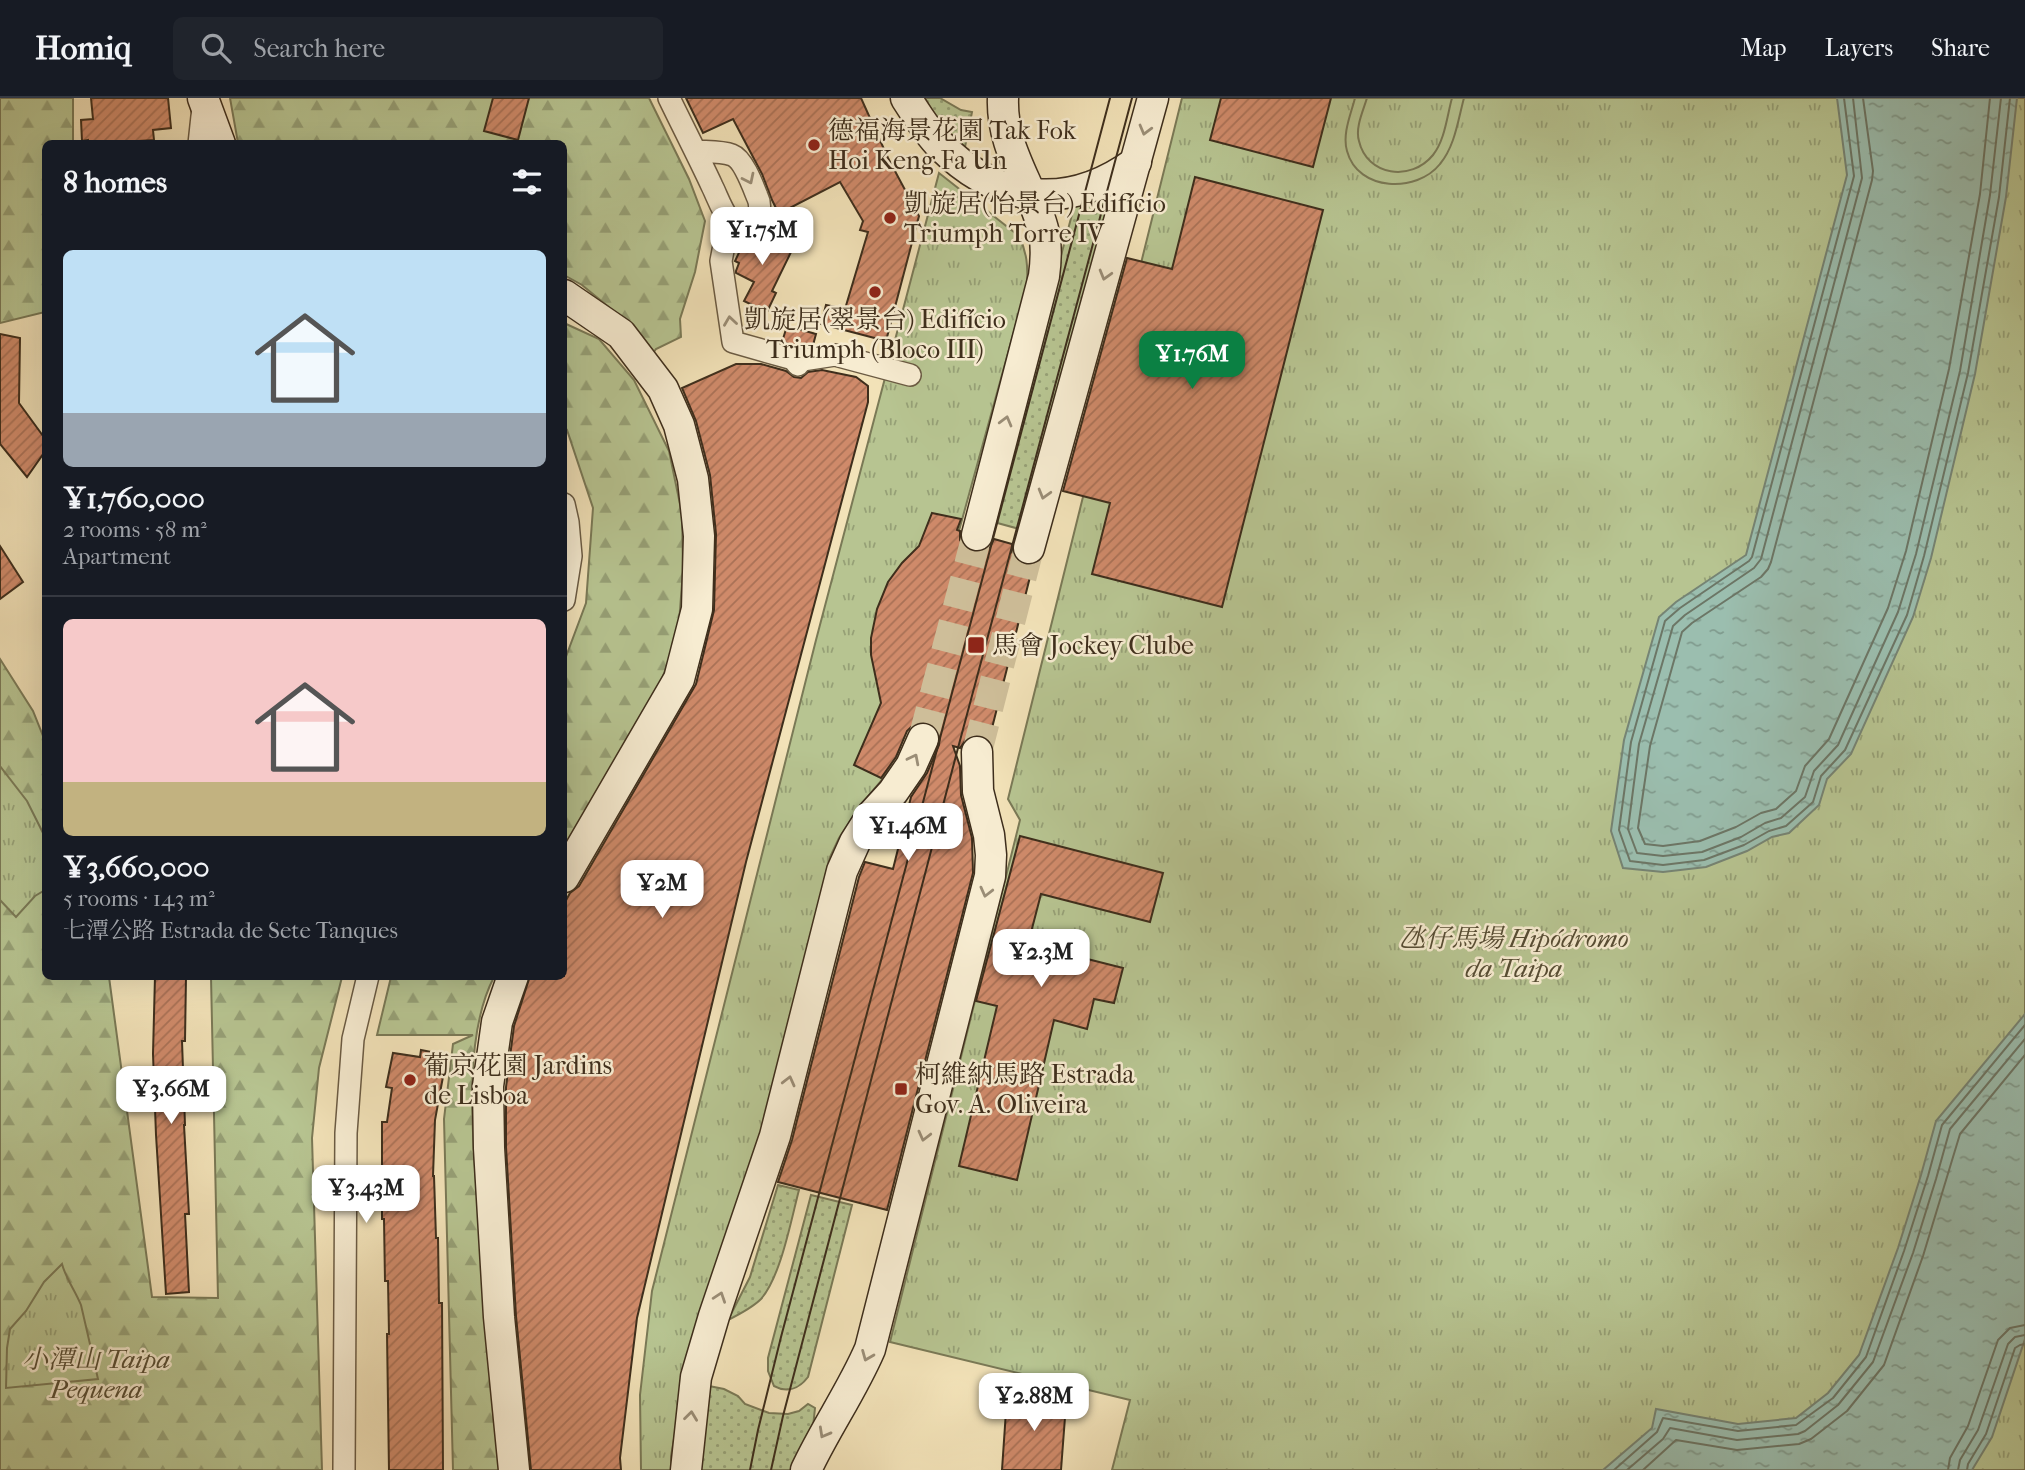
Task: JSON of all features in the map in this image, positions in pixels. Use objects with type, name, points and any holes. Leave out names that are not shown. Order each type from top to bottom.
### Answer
[{"type":"main road","points":[[203,98],[219,140]]},
{"type":"main road","points":[[906,98],[939,145],[969,170],[1008,190],[1029,194],[1059,194],[1083,190],[1105,181],[1136,162]]},
{"type":"main road","points":[[977,535],[1044,276],[1046,251],[1044,234],[1008,143],[1003,98]]},
{"type":"main road","points":[[1029,548],[1153,98]]},
{"type":"main road","points":[[567,297],[621,334],[663,389],[679,425],[693,479],[699,536],[697,609],[679,679],[567,872]]},
{"type":"main road","points":[[685,1470],[696,1377],[775,1136],[842,871],[855,842],[872,815],[893,792],[911,766],[923,739]]},
{"type":"main road","points":[[806,1470],[823,1435],[857,1379],[870,1349],[990,876],[989,835],[978,791],[976,752]]},
{"type":"main road","points":[[512,980],[497,1022],[488,1086],[499,1317],[514,1470]]},
{"type":"street","points":[[199,140],[203,98]]},
{"type":"street","points":[[669,98],[729,219],[745,225],[756,219],[760,212],[759,200],[741,163],[734,156],[695,150]]},
{"type":"street","points":[[729,219],[721,261],[733,342],[797,363],[835,355],[910,375]]},
{"type":"street","points":[[567,526],[571,556],[567,581]]},
{"type":"street","points":[[344,1470],[345,1133],[353,1039],[367,980]]},
{"type":"green space","points":[[0,98],[73,98],[73,140],[42,140],[42,313],[0,323]]},
{"type":"green space","points":[[230,98],[649,98],[689,179],[705,221],[695,272],[680,319],[681,337],[656,349],[651,356],[622,318],[582,285],[567,277],[567,140],[237,140]]},
{"type":"green space","points":[[925,98],[940,98],[961,110],[972,112],[965,147],[938,122]]},
{"type":"green space","name":"氹仔馬場 Hipódromo da Taipa","points":[[1182,98],[2025,98],[2025,1470],[1112,1470],[1130,1400],[890,1342],[1020,820],[1008,799]]},
{"type":"green space","points":[[1355,98],[1367,98],[1358,131],[1364,153],[1380,168],[1402,172],[1424,164],[1433,155],[1443,135],[1452,98],[1464,98],[1453,141],[1440,164],[1417,180],[1389,184],[1375,181],[1363,174],[1353,165],[1347,151],[1346,131]]},
{"type":"green space","points":[[939,173],[1019,236],[1026,260],[1027,284],[898,752],[881,781],[839,838],[830,857],[753,1168],[681,1399],[671,1470],[641,1470],[640,1395],[652,1291],[816,640]]},
{"type":"green space","points":[[1112,196],[1023,530],[990,521],[1074,207]]},
{"type":"green space","points":[[567,324],[599,339],[634,380],[669,451],[682,514],[683,571],[678,635],[659,687],[567,848],[567,654],[586,603],[593,508],[567,430]]},
{"type":"green space","name":"小潭山 Taipa Pequena","points":[[0,659],[33,711],[42,734],[42,980],[109,980],[152,1297],[218,1298],[211,980],[341,980],[319,1068],[312,1138],[322,1470],[0,1470]]},
{"type":"green space","points":[[0,766],[27,801],[42,832],[42,892],[16,917],[0,900]]},
{"type":"green space","points":[[390,980],[493,980],[477,1029],[472,1122],[482,1274],[500,1470],[453,1470],[444,1119],[453,1044],[473,1035],[377,1035]]},
{"type":"green space","points":[[778,1185],[799,1190],[780,1262],[761,1299],[728,1320],[750,1277]]},
{"type":"green space","points":[[811,1195],[852,1205],[808,1377],[797,1387],[784,1389],[774,1386],[768,1371],[768,1358]]},
{"type":"green space","points":[[62,1264],[81,1305],[98,1379],[6,1388],[10,1329],[26,1311],[44,1282]]},
{"type":"green space","points":[[709,1386],[724,1389],[738,1396],[745,1404],[769,1413],[788,1414],[799,1411],[808,1404],[815,1408],[813,1427],[797,1470],[695,1470]]},
{"type":"water","points":[[1837,98],[2017,98],[2006,197],[1975,374],[1931,558],[1913,617],[1851,754],[1827,779],[1819,805],[1789,833],[1772,837],[1747,851],[1706,867],[1663,872],[1623,868],[1611,831],[1624,740],[1659,617],[1676,602],[1746,555],[1847,175]]},
{"type":"water","points":[[2025,1014],[2025,1339],[1992,1437],[1972,1470],[1603,1470],[1652,1428],[1656,1409],[1738,1424],[1796,1418],[1828,1393],[1859,1355],[1898,1248],[1936,1121]]},
{"type":"building","points":[[91,98],[168,98],[171,128],[153,130],[154,140],[82,140],[81,120],[93,119]]},
{"type":"building","points":[[493,98],[529,98],[518,140],[484,131]]},
{"type":"building","points":[[686,98],[861,98],[888,158],[919,216],[886,341],[821,324],[826,305],[845,309],[868,232],[860,230],[863,221],[840,182],[780,213],[808,227],[797,251],[733,119],[703,133]]},
{"type":"building","points":[[1221,98],[1331,98],[1313,167],[1210,140]]},
{"type":"building","points":[[1195,177],[1323,210],[1222,607],[1092,574],[1110,503],[1063,491],[1127,258],[1172,269]]},
{"type":"building","points":[[760,232],[793,248],[772,291],[776,293],[767,312],[744,301],[754,282],[736,273],[739,263],[735,261],[746,238]]},
{"type":"building","points":[[787,326],[816,334],[813,345],[798,347],[782,342]]},
{"type":"building","points":[[0,334],[20,338],[19,403],[42,435],[42,456],[27,477],[0,444]]},
{"type":"building","points":[[736,364],[761,364],[801,378],[808,372],[822,370],[856,377],[868,386],[868,402],[746,862],[637,1318],[620,1458],[621,1470],[531,1470],[516,1316],[506,1147],[506,1087],[514,1026],[529,980],[567,980],[567,898],[579,886],[696,684],[714,610],[716,534],[710,475],[696,421],[682,388]]},
{"type":"building","points":[[932,513],[961,519],[957,530],[960,531],[960,540],[964,547],[972,552],[982,552],[990,547],[994,539],[1012,544],[1016,560],[1024,565],[1033,565],[989,740],[985,736],[976,735],[967,738],[960,748],[953,746],[960,766],[961,795],[972,838],[973,873],[887,1210],[778,1182],[792,1140],[859,877],[865,862],[893,869],[911,797],[927,773],[939,745],[937,728],[920,722],[907,731],[896,757],[881,778],[854,765],[881,703],[871,655],[871,638],[877,609],[888,582],[919,546]]},
{"type":"building","points":[[0,546],[23,582],[0,599]]},
{"type":"building","points":[[1020,836],[1163,873],[1150,922],[1041,894],[1028,944],[1123,968],[1114,1003],[1094,999],[1087,1029],[1054,1020],[1017,1180],[959,1166],[997,1006],[976,1001]]},
{"type":"building","points":[[155,980],[186,980],[185,1041],[182,1041],[189,1214],[185,1214],[189,1292],[166,1294],[153,1054]]},
{"type":"building","points":[[421,1050],[447,1055],[435,1120],[433,1176],[439,1303],[442,1303],[443,1470],[389,1470],[388,1281],[385,1281],[382,1219],[382,1122],[387,1122],[392,1088],[386,1087],[393,1053],[420,1057]]},
{"type":"building","points":[[1018,1389],[1052,1390],[1051,1405],[1066,1404],[1061,1470],[1002,1470],[1006,1411],[1014,1412]]},
{"type":"tunnel","points":[[923,739],[977,535]]},
{"type":"tunnel","points":[[977,752],[1029,548]]},
{"type":"tram line","points":[[750,1470],[781,1337],[1110,98]]},
{"type":"tram line","points":[[771,1470],[958,748],[1132,98]]},
{"type":"place","name":"德福海景花園 Tak Fok Hoi Keng Fa Un","points":[[814,145]]},
{"type":"place","name":"凱旋居(怡景台) Edifício Triumph Torre IV","points":[[890,218]]},
{"type":"place","name":"凱旋居(翠景台) Edifício Triumph (Bloco III)","points":[[875,292]]},
{"type":"place","name":"馬會 Jockey Clube","points":[[976,645]]},
{"type":"place","name":"葡京花園 Jardins de Lisboa","points":[[410,1080]]},
{"type":"place","name":"柯維納馬路 Estrada Gov. A. Oliveira","points":[[901,1089]]}]
